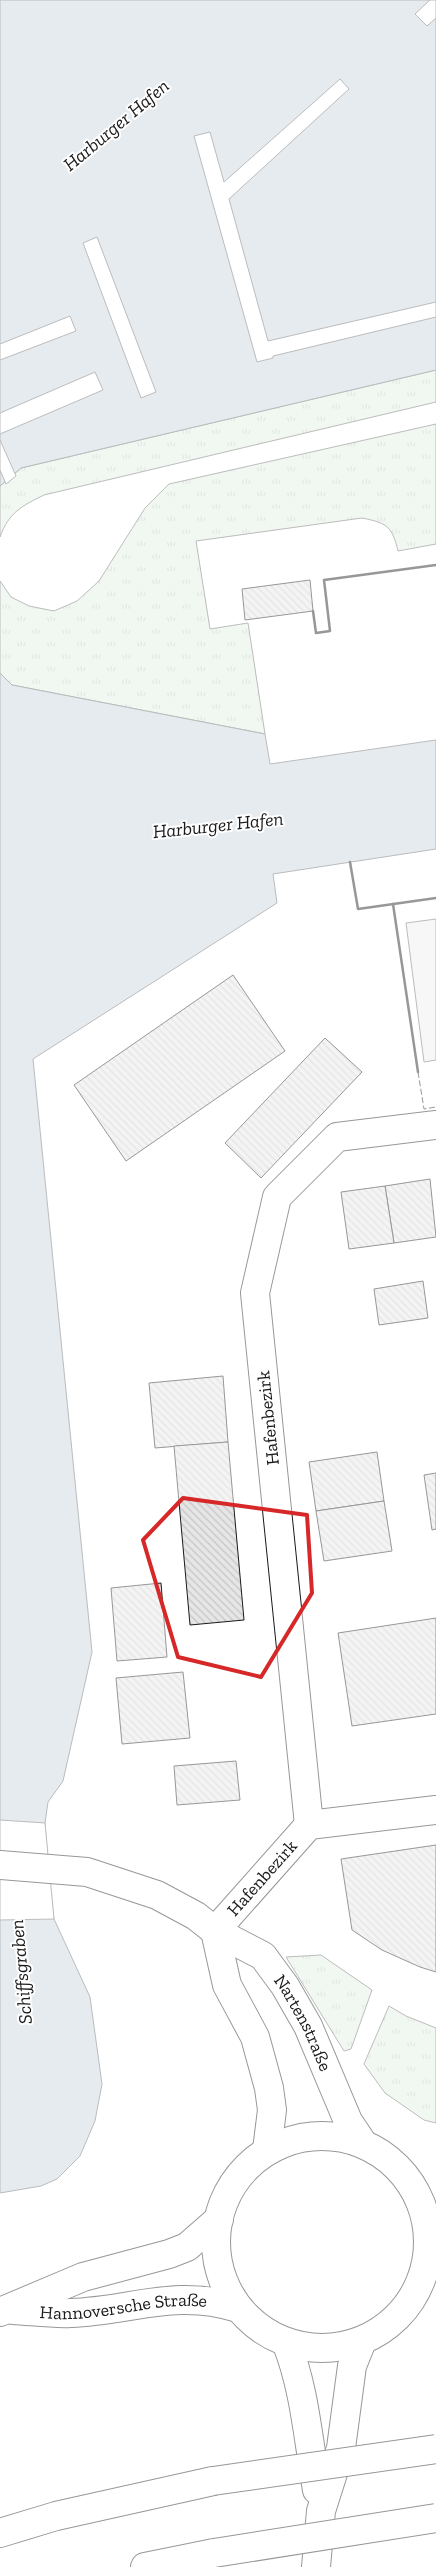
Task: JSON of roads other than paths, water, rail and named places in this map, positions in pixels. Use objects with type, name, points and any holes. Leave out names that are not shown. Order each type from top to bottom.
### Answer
[{"type":"main road","name":"Hafenbezirk","points":[[309,1825],[256,1293],[276,1197],[337,1137],[436,1125]]},
{"type":"main road","name":"Hafenbezirk","points":[[215,1931],[309,1825],[436,1810]]},
{"type":"main road","name":"Nartenstraße","points":[[0,1865],[87,1872],[157,1895],[196,1916],[215,1931],[263,1956],[285,1986],[308,2026],[348,2121],[362,2142]]},
{"type":"main road","points":[[215,1931],[227,1985],[255,2038],[270,2088],[272,2110],[267,2150]]},
{"type":"main road","points":[[314,2135],[330,2135],[362,2142],[386,2156],[396,2165],[430,2214],[423,2278],[408,2305],[394,2320],[362,2341],[343,2347],[324,2348],[305,2347],[286,2342],[260,2328],[238,2308],[226,2288],[216,2250],[218,2219],[228,2192],[235,2180],[255,2159],[267,2150],[282,2143],[314,2135]]},
{"type":"main road","name":"Hannoversche Straße","points":[[5,2311],[83,2277],[187,2247],[218,2219]]},
{"type":"main road","points":[[408,2305],[436,2296]]},
{"type":"main road","name":"Hannoversche Straße","points":[[5,2311],[70,2314],[176,2299],[201,2299],[238,2308]]},
{"type":"main road","points":[[316,2567],[321,2511],[341,2448],[352,2366],[362,2341]]},
{"type":"main road","points":[[286,2342],[295,2364],[304,2404],[321,2511]]},
{"type":"main road","points":[[0,2533],[56,2516],[213,2481],[436,2449]]},
{"type":"main road","points":[[145,2567],[214,2553],[436,2518]]},
{"type":"water","name":"Harburger Hafen","points":[[0,0],[436,0],[436,370],[21,468],[0,486]]},
{"type":"water","points":[[0,673],[12,685],[265,734],[270,764],[436,740],[436,849],[273,874],[277,903],[33,1059],[92,1652],[63,1781],[48,1802],[45,1823],[48,1868],[54,1919],[90,1997],[102,2084],[95,2121],[80,2156],[57,2179],[41,2186],[0,2193]]},
{"type":"water label","name":"Schiffsgraben","points":[[21,1972]]}]
